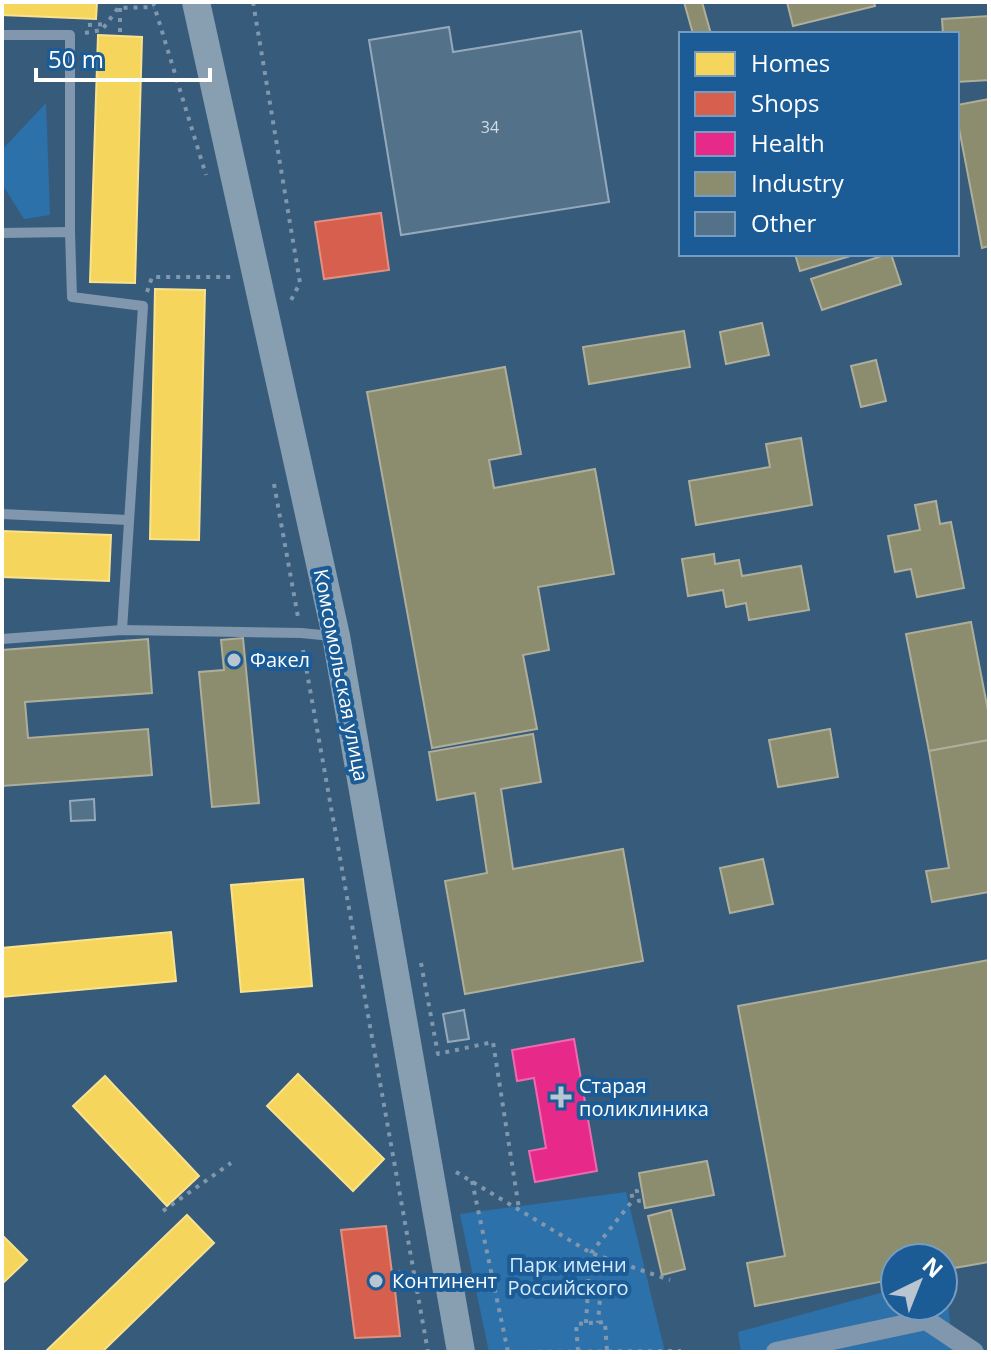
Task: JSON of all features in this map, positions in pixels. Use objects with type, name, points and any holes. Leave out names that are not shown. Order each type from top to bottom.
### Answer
[{"type":"street","name":"Комсомольская улица","points":[[196,2],[336,636],[461,1352]]},
{"type":"street","points":[[776,1352],[926,1320],[974,1352]]},
{"type":"lane","points":[[2,35],[70,35],[72,297],[143,306],[122,630]]},
{"type":"lane","points":[[2,233],[70,232]]},
{"type":"lane","points":[[2,514],[128,520]]},
{"type":"lane","points":[[2,639],[122,630],[336,636]]},
{"type":"path","points":[[253,2],[300,283]]},
{"type":"path","points":[[70,35],[102,30],[118,8],[154,5],[210,187]]},
{"type":"path","points":[[120,8],[120,36]]},
{"type":"path","points":[[88,25],[107,24]]},
{"type":"path","points":[[143,306],[152,277],[237,277]]},
{"type":"path","points":[[273,478],[428,1352]]},
{"type":"path","points":[[425,979],[438,1054],[493,1042],[519,1209]]},
{"type":"path","points":[[426,1154],[591,1253],[670,1280]]},
{"type":"path","points":[[163,1211],[231,1163]]},
{"type":"path","points":[[472,1181],[508,1352],[681,1351]]},
{"type":"path","points":[[586,1323],[591,1253],[633,1200],[631,1192],[637,1191],[639,1201],[644,1200]]},
{"type":"path","points":[[589,1273],[602,1274],[598,1323]]},
{"type":"path","points":[[578,1351],[576,1324],[605,1322],[607,1351]]},
{"type":"green space","points":[[46,103],[50,215],[24,219],[2,184],[2,150]]},
{"type":"green space","name":"Парк имени Российского","points":[[626,1192],[665,1352],[489,1352],[460,1214]]},
{"type":"green space","points":[[879,1293],[879,1322],[950,1322],[953,1352],[741,1352],[738,1332]]},
{"type":"building: Homes","points":[[2,2],[97,2],[96,19],[2,15]]},
{"type":"building: Homes","points":[[98,35],[142,37],[135,283],[90,282]]},
{"type":"building: Homes","points":[[155,289],[205,290],[199,540],[150,539]]},
{"type":"building: Homes","points":[[2,531],[111,535],[109,581],[2,577]]},
{"type":"building: Homes","points":[[303,879],[312,986],[241,992],[231,885]]},
{"type":"building: Homes","points":[[171,932],[176,981],[2,997],[2,948]]},
{"type":"building: Homes","points":[[298,1074],[384,1159],[353,1191],[267,1106]]},
{"type":"building: Homes","points":[[105,1076],[199,1176],[167,1206],[73,1106]]},
{"type":"building: Homes","points":[[187,1215],[214,1243],[102,1352],[45,1352]]},
{"type":"building: Homes","points":[[2,1235],[27,1260],[2,1284]]},
{"type":"building: Shops","points":[[381,213],[389,270],[324,279],[315,222]]},
{"type":"building: Shops","name":"Континент","points":[[386,1226],[392,1273],[403,1271],[405,1289],[395,1290],[400,1336],[355,1338],[341,1230]]},
{"type":"building: Health","name":"Старая поликлиника","points":[[574,1039],[597,1171],[535,1182],[529,1151],[546,1148],[534,1078],[517,1081],[512,1050]]},
{"type":"building: Industry","points":[[684,2],[702,2],[710,32],[692,32]]},
{"type":"building: Industry","points":[[787,2],[874,2],[875,6],[793,26]]},
{"type":"building: Industry","points":[[989,16],[989,80],[959,82],[959,32],[943,32],[942,19]]},
{"type":"building: Industry","points":[[989,99],[989,246],[982,248],[959,128],[959,105]]},
{"type":"building: Industry","points":[[796,256],[850,256],[800,271]]},
{"type":"building: Industry","points":[[882,256],[892,256],[901,284],[822,310],[811,279]]},
{"type":"building: Industry","points":[[762,323],[769,355],[726,364],[720,332]]},
{"type":"building: Industry","points":[[684,331],[690,367],[589,384],[583,347]]},
{"type":"building: Industry","points":[[876,360],[886,401],[861,407],[851,366]]},
{"type":"building: Industry","points":[[505,367],[521,454],[489,460],[494,488],[595,469],[614,574],[538,587],[549,650],[523,655],[537,729],[432,748],[367,392]]},
{"type":"building: Industry","points":[[801,438],[812,505],[696,525],[689,481],[770,467],[766,444]]},
{"type":"building: Industry","points":[[936,501],[940,524],[951,522],[964,588],[917,597],[911,569],[895,572],[888,536],[920,530],[915,505]]},
{"type":"building: Industry","points":[[714,554],[715,564],[739,560],[742,576],[801,566],[809,610],[749,620],[746,603],[726,607],[723,590],[688,596],[682,559]]},
{"type":"building: Industry","points":[[971,622],[989,716],[989,740],[929,751],[906,634]]},
{"type":"building: Industry","points":[[243,638],[259,803],[212,807],[199,672],[224,670],[221,640]]},
{"type":"building: Industry","points":[[148,639],[152,693],[25,702],[28,738],[148,729],[152,775],[2,786],[2,650]]},
{"type":"building: Industry","points":[[830,729],[838,777],[778,787],[769,740]]},
{"type":"building: Industry","points":[[533,734],[541,782],[501,789],[513,869],[623,849],[643,961],[465,994],[445,881],[487,873],[475,793],[437,800],[429,752]]},
{"type":"building: Industry","points":[[989,740],[989,892],[932,902],[926,871],[949,868],[929,751]]},
{"type":"building: Industry","points":[[763,859],[773,904],[730,913],[720,868]]},
{"type":"building: Industry","points":[[989,960],[989,1262],[959,1267],[959,1242],[879,1242],[879,1282],[755,1306],[747,1263],[785,1256],[738,1006]]},
{"type":"building: Industry","points":[[707,1161],[714,1195],[645,1208],[639,1173]]},
{"type":"building: Industry","points":[[671,1210],[685,1269],[662,1275],[648,1216]]},
{"type":"building: Other","points":[[449,27],[453,52],[581,31],[609,202],[401,235],[369,40]]},
{"type":"building: Other","points":[[94,799],[95,820],[71,821],[70,801]]},
{"type":"building: Other","points":[[464,1010],[469,1039],[448,1042],[443,1014]]},
{"type":"place","name":"Факел","points":[[234,660]]},
{"type":"place","name":"Старая поликлиника","points":[[561,1097]]},
{"type":"place","name":"Континент","points":[[376,1281]]}]
